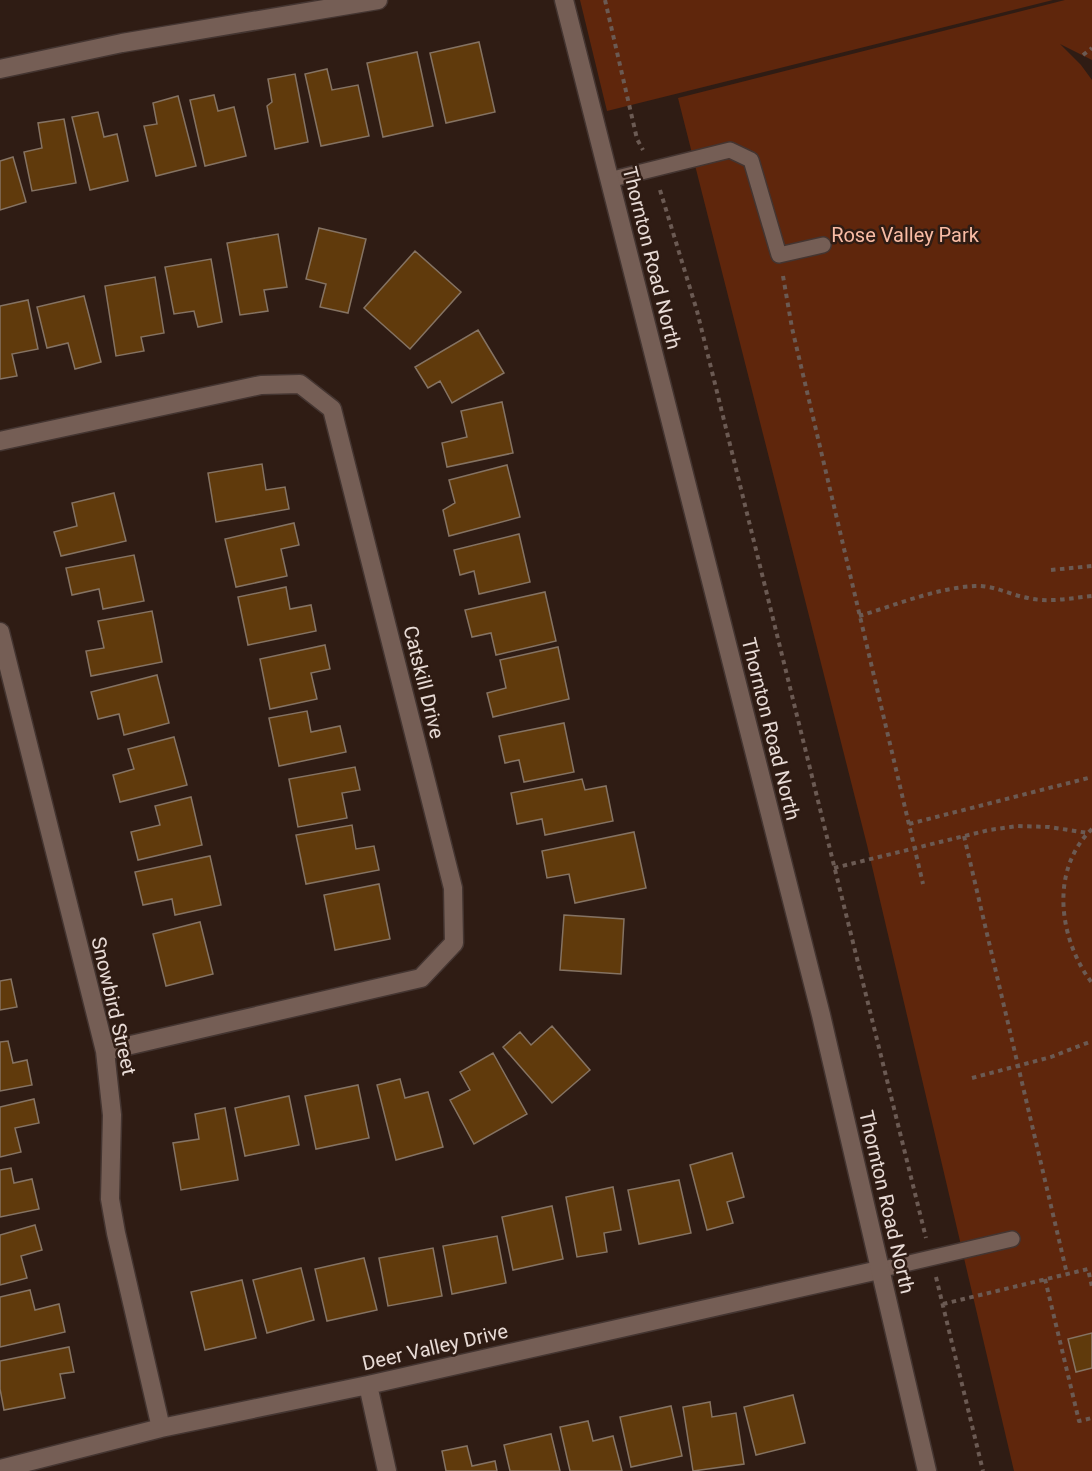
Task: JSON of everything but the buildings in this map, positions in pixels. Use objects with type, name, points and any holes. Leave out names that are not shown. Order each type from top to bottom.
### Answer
[{"type":"street","points":[[0,69],[122,43],[378,0]]},
{"type":"street","name":"Thornton Road North","points":[[564,0],[821,1015],[927,1471]]},
{"type":"street","name":"Catskill Drive","points":[[0,441],[261,385],[300,384],[332,409],[453,888],[454,943],[421,978],[105,1051]]},
{"type":"street","name":"Snowbird Street","points":[[0,632],[105,1051],[112,1115],[110,1199],[161,1428]]},
{"type":"street","name":"Deer Valley Drive","points":[[0,1469],[161,1428],[368,1385],[879,1270]]},
{"type":"street","points":[[368,1385],[387,1471]]},
{"type":"lane","points":[[609,180],[730,150],[751,160],[779,255],[823,245]]},
{"type":"lane","points":[[879,1270],[1012,1239]]},
{"type":"path","points":[[605,0],[637,139],[664,200],[697,311],[926,1240]]},
{"type":"path","points":[[1083,56],[1092,48]]},
{"type":"path","points":[[779,255],[792,328],[923,884]]},
{"type":"path","points":[[1051,570],[1092,566]]},
{"type":"path","points":[[859,616],[945,591],[975,586],[993,587],[1027,598],[1047,601],[1092,596]]},
{"type":"path","points":[[909,824],[1092,777]]},
{"type":"path","points":[[834,868],[964,836],[1018,826],[1049,827],[1088,833]]},
{"type":"path","points":[[1092,829],[1073,855],[1064,881],[1063,905],[1067,931],[1077,959],[1092,983]]},
{"type":"path","points":[[964,836],[1067,1274]]},
{"type":"path","points":[[972,1078],[1051,1057],[1092,1041]]},
{"type":"path","points":[[943,1304],[1088,1269],[1092,1287]]},
{"type":"path","points":[[936,1276],[983,1471]]},
{"type":"path","points":[[1045,1279],[1079,1421],[1092,1418]]},
{"type":"green space","points":[[580,0],[1053,0],[607,111]]},
{"type":"green space","name":"Rose Valley Park","points":[[1065,0],[1092,0],[1092,60],[1060,44],[1092,80],[1092,1471],[1014,1471],[867,845],[678,98]]}]
